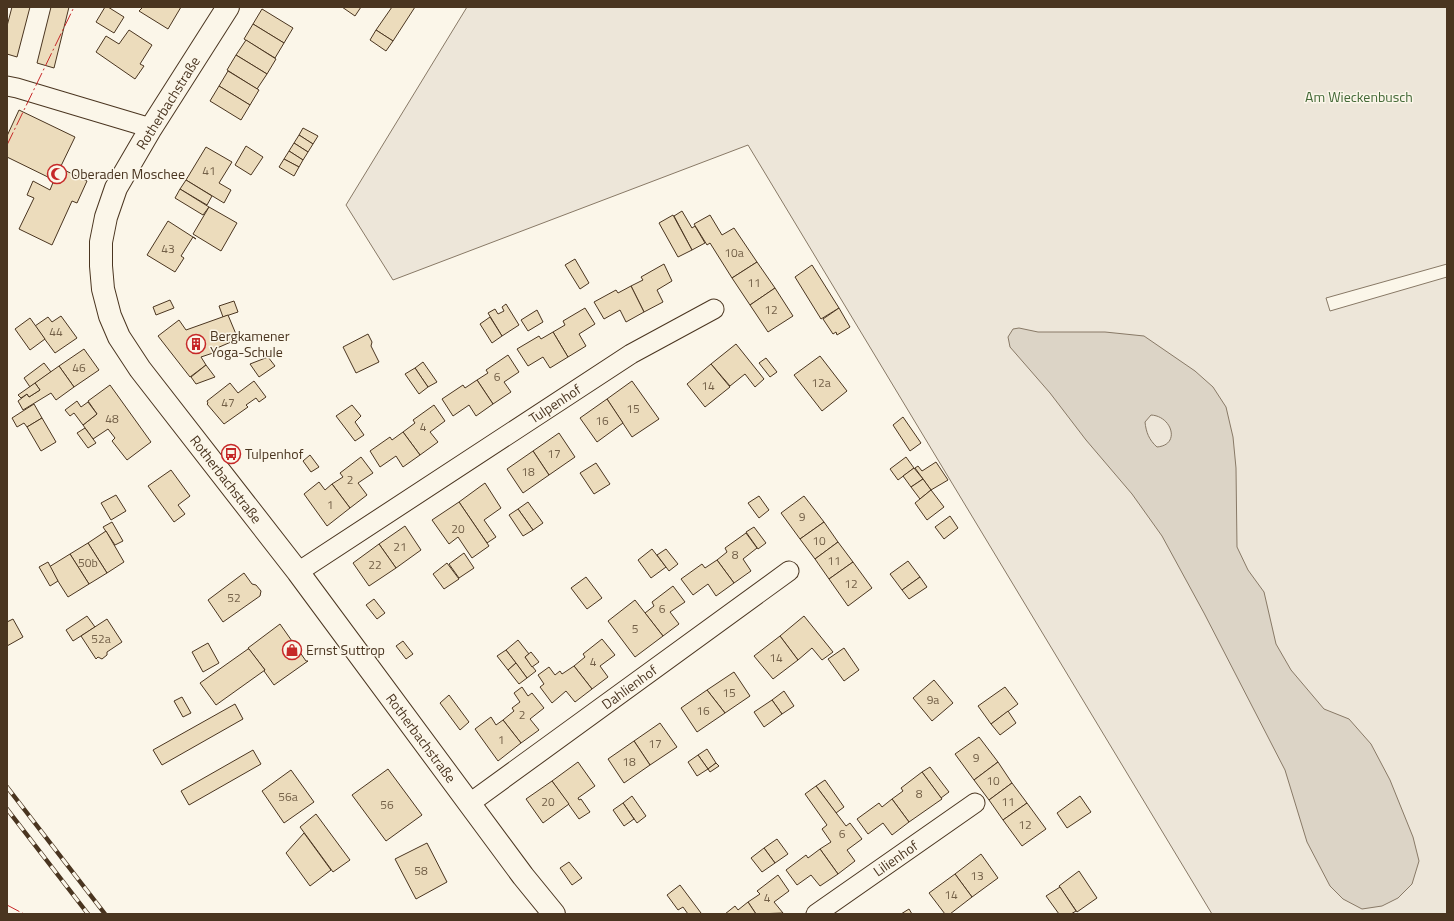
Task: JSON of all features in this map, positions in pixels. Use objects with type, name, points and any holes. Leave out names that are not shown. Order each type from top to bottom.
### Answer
[{"type":"street","name":"Rotherbachstraße","points":[[228,7],[116,188],[106,217],[101,242],[103,289],[110,316],[119,337],[140,369],[298,572],[523,876],[554,914]]},
{"type":"street","points":[[7,86],[152,128]]},
{"type":"street","name":"Tulpenhof","points":[[298,572],[631,354],[714,309]]},
{"type":"street","name":"Dahlienhof","points":[[470,803],[789,571]]},
{"type":"street","name":"Lilienhof","points":[[816,914],[975,803]]},
{"type":"green space","name":"Am Wieckenbusch","points":[[467,7],[1447,7],[1447,264],[1326,298],[1330,311],[1447,277],[1447,914],[1212,914],[748,145],[393,280],[346,205]]},
{"type":"shaded area","points":[[1019,328],[1038,332],[1105,332],[1144,336],[1195,371],[1213,387],[1226,407],[1233,437],[1236,468],[1237,547],[1248,570],[1264,592],[1276,644],[1291,670],[1324,709],[1349,719],[1371,744],[1390,780],[1413,837],[1419,861],[1412,884],[1398,898],[1382,906],[1362,909],[1343,899],[1330,886],[1307,842],[1285,770],[1204,613],[1162,536],[1132,494],[1086,440],[1050,393],[1010,347],[1008,337],[1013,329]],"holes":[[[1151,415],[1164,420],[1168,425],[1171,431],[1171,436],[1169,441],[1164,445],[1157,447],[1148,436],[1145,422]]]},
{"type":"building","points":[[12,7],[30,7],[17,57],[7,54],[7,26]]},
{"type":"building","points":[[51,7],[69,7],[54,68],[37,63]]},
{"type":"building","points":[[105,7],[108,7],[124,17],[114,33],[96,22]]},
{"type":"building","points":[[143,7],[181,7],[168,29],[139,11]]},
{"type":"building","points":[[342,7],[361,7],[355,16]]},
{"type":"building","points":[[392,7],[415,7],[393,41],[376,30]]},
{"type":"building","points":[[262,9],[293,28],[284,43],[253,24]]},
{"type":"building","points":[[253,24],[284,43],[275,58],[244,39]]},
{"type":"building","points":[[129,30],[152,45],[140,64],[144,66],[135,79],[96,52],[106,36],[119,44]]},
{"type":"building","points":[[376,30],[393,41],[386,51],[370,40]]},
{"type":"building","points":[[246,40],[276,59],[267,74],[236,55]]},
{"type":"building","points":[[236,55],[267,74],[257,89],[227,70]]},
{"type":"building","points":[[228,71],[259,90],[250,105],[219,86]]},
{"type":"building","points":[[219,86],[250,105],[241,120],[210,101]]},
{"type":"building","name":"Oberaden Moschee","points":[[19,110],[75,137],[60,168],[87,181],[77,203],[72,201],[52,245],[19,229],[34,198],[27,195],[33,181],[50,190],[54,180],[7,157],[7,136]]},
{"type":"building","points":[[303,128],[318,136],[313,144],[299,135]]},
{"type":"building","points":[[299,135],[313,144],[308,152],[294,143]]},
{"type":"building","points":[[294,143],[308,152],[303,160],[289,151]]},
{"type":"building","points":[[246,146],[263,157],[251,175],[235,165]]},
{"type":"building","points":[[206,147],[232,162],[219,183],[231,190],[224,203],[186,180]]},
{"type":"building","points":[[289,151],[303,160],[299,167],[284,159]]},
{"type":"building","points":[[284,159],[299,167],[294,176],[279,167]]},
{"type":"building","points":[[186,180],[212,196],[207,205],[180,189]]},
{"type":"building","points":[[180,189],[209,207],[203,215],[175,198]]},
{"type":"building","points":[[209,207],[237,223],[221,251],[193,234]]},
{"type":"building","points":[[682,211],[692,228],[695,226],[705,243],[692,250],[674,216]]},
{"type":"building","points":[[673,215],[692,250],[678,257],[659,223]]},
{"type":"building","points":[[710,215],[722,235],[734,228],[757,262],[732,278],[710,243],[707,245],[694,224]]},
{"type":"building","points":[[168,221],[193,237],[181,256],[184,258],[175,272],[147,255]]},
{"type":"building","points":[[575,259],[589,283],[580,289],[565,265]]},
{"type":"building","points":[[757,262],[775,288],[750,305],[732,278]]},
{"type":"building","points":[[664,264],[672,281],[657,290],[663,302],[644,312],[631,286],[643,280],[641,277]]},
{"type":"building","points":[[812,265],[839,308],[821,319],[795,277]]},
{"type":"building","points":[[631,286],[644,312],[626,322],[620,310],[604,319],[594,302],[616,290],[618,293]]},
{"type":"building","points":[[775,288],[793,316],[768,332],[750,305]]},
{"type":"building","points":[[170,300],[174,308],[156,315],[153,307]]},
{"type":"building","points":[[234,301],[238,312],[223,317],[219,306]]},
{"type":"building","points":[[506,304],[519,325],[502,336],[488,313],[495,309],[498,314],[504,311],[502,307]]},
{"type":"building","points":[[585,308],[595,324],[579,334],[586,346],[568,357],[553,332],[565,325],[563,321]]},
{"type":"building","points":[[839,308],[850,327],[837,335],[836,332],[833,334],[823,319]]},
{"type":"building","points":[[537,310],[543,322],[528,331],[521,320]]},
{"type":"building","name":"Bergkamener Yoga-Schule","points":[[228,315],[238,339],[217,348],[219,351],[201,357],[206,365],[190,377],[158,336],[179,320],[186,330]]},
{"type":"building","points":[[61,316],[77,338],[55,353],[35,326],[48,317],[52,322]]},
{"type":"building","points":[[490,317],[502,336],[492,343],[480,324]]},
{"type":"building","points":[[30,318],[45,339],[30,350],[15,329]]},
{"type":"building","points":[[553,332],[568,357],[550,368],[543,357],[528,366],[517,349],[539,336],[541,339]]},
{"type":"building","points":[[368,334],[372,342],[371,346],[379,362],[356,373],[343,347]]},
{"type":"building","points":[[736,344],[764,379],[755,387],[745,374],[730,386],[711,364]]},
{"type":"building","points":[[84,349],[99,370],[74,387],[59,366]]},
{"type":"building","points":[[508,355],[519,372],[504,382],[511,392],[493,404],[477,380],[488,373],[486,370]]},
{"type":"building","points":[[820,356],[847,391],[822,411],[794,375]]},
{"type":"building","points":[[268,357],[275,366],[259,377],[250,364]]},
{"type":"building","points":[[766,358],[777,372],[770,377],[759,363]]},
{"type":"building","points":[[423,362],[437,382],[428,387],[415,368]]},
{"type":"building","points":[[44,363],[51,372],[30,387],[24,378]]},
{"type":"building","points":[[711,364],[730,387],[705,407],[687,384]]},
{"type":"building","points":[[206,365],[215,377],[196,384],[191,377]]},
{"type":"building","points":[[59,366],[74,387],[56,400],[51,393],[23,410],[18,401],[27,394],[29,397],[40,390],[35,383]]},
{"type":"building","points":[[415,368],[428,387],[419,394],[405,374]]},
{"type":"building","points":[[477,380],[493,404],[476,416],[469,405],[453,416],[442,399],[463,385],[465,388]]},
{"type":"building","points":[[254,381],[266,397],[259,402],[256,398],[246,405],[248,407],[224,424],[207,404],[207,401],[230,383],[238,393]]},
{"type":"building","points":[[632,381],[659,419],[632,437],[607,399]]},
{"type":"building","points":[[35,383],[40,390],[29,397],[27,394],[21,398],[18,395]]},
{"type":"building","points":[[110,385],[151,442],[127,460],[112,441],[115,438],[108,429],[93,439],[83,425],[97,414],[88,401]]},
{"type":"building","points":[[607,399],[623,423],[597,442],[580,418]]},
{"type":"building","points":[[77,401],[81,407],[88,402],[97,414],[83,425],[74,413],[70,416],[65,410]]},
{"type":"building","points":[[34,404],[42,418],[27,427],[24,423],[17,427],[12,418]]},
{"type":"building","points":[[352,405],[361,416],[355,422],[364,435],[355,441],[336,416]]},
{"type":"building","points":[[434,405],[445,421],[430,432],[438,442],[420,455],[403,432],[415,423],[413,420]]},
{"type":"building","points":[[903,417],[921,443],[910,451],[893,425]]},
{"type":"building","points":[[42,418],[56,442],[41,451],[27,427]]},
{"type":"building","points":[[85,428],[96,443],[88,448],[77,433]]},
{"type":"building","points":[[403,432],[420,455],[403,467],[396,456],[380,467],[370,451],[390,437],[392,440]]},
{"type":"building","points":[[559,433],[575,457],[549,475],[533,451]]},
{"type":"building","points":[[533,451],[549,475],[523,493],[507,469]]},
{"type":"building","points":[[310,455],[319,467],[311,472],[303,461]]},
{"type":"building","points":[[361,457],[373,473],[358,483],[367,495],[350,508],[332,484],[343,477],[340,473]]},
{"type":"building","points":[[906,457],[914,468],[898,480],[890,469]]},
{"type":"building","points":[[936,462],[948,480],[931,490],[915,468],[918,466],[922,471]]},
{"type":"building","points":[[596,463],[610,484],[594,494],[580,473]]},
{"type":"building","points":[[914,468],[923,479],[911,487],[903,476]]},
{"type":"building","points":[[171,470],[190,496],[178,505],[185,514],[174,522],[148,486]]},
{"type":"building","points":[[923,479],[931,490],[920,499],[911,487]]},
{"type":"building","points":[[319,482],[325,490],[332,484],[350,508],[327,526],[304,494]]},
{"type":"building","points":[[485,483],[501,508],[484,520],[496,537],[487,543],[459,502]]},
{"type":"building","points":[[931,490],[944,507],[927,520],[915,503]]},
{"type":"building","points":[[116,495],[126,511],[111,520],[101,503]]},
{"type":"building","points":[[759,496],[769,510],[759,518],[748,503]]},
{"type":"building","points":[[804,496],[824,522],[800,539],[781,513]]},
{"type":"building","points":[[459,502],[489,546],[472,558],[458,537],[449,544],[432,520]]},
{"type":"building","points":[[528,502],[543,523],[533,530],[518,509]]},
{"type":"building","points":[[518,509],[533,530],[523,536],[509,515]]},
{"type":"building","points":[[950,516],[958,528],[944,539],[935,527]]},
{"type":"building","points":[[112,522],[123,541],[115,545],[103,527]]},
{"type":"building","points":[[824,522],[838,542],[815,559],[800,539]]},
{"type":"building","points":[[405,526],[421,550],[396,568],[379,544]]},
{"type":"building","points":[[754,527],[766,543],[758,549],[746,532]]},
{"type":"building","points":[[106,531],[124,562],[107,573],[88,543]]},
{"type":"building","points":[[746,533],[757,548],[743,559],[751,571],[734,583],[717,560],[727,552],[725,548]]},
{"type":"building","points":[[838,542],[853,562],[829,579],[815,559]]},
{"type":"building","points":[[88,543],[107,573],[89,584],[70,554]]},
{"type":"building","points":[[379,544],[396,568],[369,586],[353,563]]},
{"type":"building","points":[[652,549],[666,567],[651,578],[638,560]]},
{"type":"building","points":[[666,549],[678,564],[669,571],[657,555]]},
{"type":"building","points":[[464,553],[474,568],[459,578],[449,564]]},
{"type":"building","points":[[70,554],[89,584],[68,597],[49,567]]},
{"type":"building","points":[[717,560],[734,583],[716,596],[708,584],[693,595],[681,579],[702,564],[705,568]]},
{"type":"building","points":[[908,561],[920,577],[902,590],[890,574]]},
{"type":"building","points":[[48,562],[58,581],[50,586],[39,567]]},
{"type":"building","points":[[853,562],[872,588],[848,606],[829,579]]},
{"type":"building","points":[[447,563],[459,579],[444,589],[433,574]]},
{"type":"building","points":[[244,573],[252,584],[256,585],[261,591],[260,596],[223,622],[208,600]]},
{"type":"building","points":[[586,577],[602,598],[587,609],[571,588]]},
{"type":"building","points":[[920,577],[927,587],[909,599],[902,590]]},
{"type":"building","points":[[673,586],[685,602],[670,612],[679,624],[663,636],[645,613],[654,606],[652,602]]},
{"type":"building","points":[[374,599],[385,613],[377,619],[366,605]]},
{"type":"building","points":[[635,600],[663,636],[635,657],[608,621]]},
{"type":"building","points":[[87,616],[95,627],[73,641],[66,630]]},
{"type":"building","points":[[804,616],[833,652],[822,660],[812,648],[798,660],[780,636]]},
{"type":"building","points":[[13,619],[23,637],[7,646],[7,622]]},
{"type":"building","points":[[107,619],[122,642],[107,652],[107,655],[102,659],[98,657],[96,659],[81,636]]},
{"type":"building","points":[[280,624],[306,661],[308,661],[274,685],[264,671],[265,670],[248,648]]},
{"type":"building","points":[[780,636],[798,660],[773,679],[754,656]]},
{"type":"building","points":[[602,639],[615,655],[600,666],[608,677],[592,689],[574,666],[585,657],[583,654]]},
{"type":"building","points":[[518,640],[529,654],[525,657],[536,671],[527,678],[506,650]]},
{"type":"building","points":[[403,641],[413,654],[406,659],[396,646]]},
{"type":"building","points":[[208,643],[219,663],[203,672],[192,652]]},
{"type":"building","points":[[844,648],[859,670],[844,681],[828,659]]},
{"type":"building","points":[[248,649],[265,670],[216,705],[200,683]]},
{"type":"building","points":[[506,650],[516,663],[508,670],[497,656]]},
{"type":"building","points":[[531,652],[539,662],[532,667],[525,657]]},
{"type":"building","points":[[516,663],[527,678],[519,684],[508,670]]},
{"type":"building","points":[[574,666],[592,689],[575,702],[566,691],[552,703],[540,687],[544,684],[538,675],[549,667],[555,675],[560,671],[562,674]]},
{"type":"building","points":[[734,672],[750,696],[725,713],[707,690]]},
{"type":"building","points":[[934,680],[953,703],[932,721],[913,698]]},
{"type":"building","points":[[522,687],[528,696],[532,693],[544,708],[530,719],[539,730],[521,743],[503,720],[514,711],[512,708],[520,702],[514,693]]},
{"type":"building","points":[[1005,687],[1018,704],[991,724],[978,706]]},
{"type":"building","points":[[707,690],[725,713],[697,732],[681,708]]},
{"type":"building","points":[[784,691],[794,706],[782,714],[772,700]]},
{"type":"building","points":[[449,695],[469,722],[460,730],[440,703]]},
{"type":"building","points":[[182,697],[191,713],[183,717],[174,701]]},
{"type":"building","points":[[772,700],[782,714],[764,727],[754,712]]},
{"type":"building","points":[[235,704],[243,719],[162,765],[153,750]]},
{"type":"building","points":[[1008,711],[1016,723],[1000,735],[991,724]]},
{"type":"building","points":[[491,717],[496,725],[503,720],[521,743],[498,761],[475,729]]},
{"type":"building","points":[[660,723],[677,747],[650,765],[634,741]]},
{"type":"building","points":[[979,737],[998,762],[974,780],[955,754]]},
{"type":"building","points":[[634,741],[650,765],[624,783],[608,759]]},
{"type":"building","points":[[707,749],[716,763],[708,769],[698,755]]},
{"type":"building","points":[[253,750],[261,764],[189,805],[181,791]]},
{"type":"building","points":[[698,755],[708,769],[697,776],[688,762]]},
{"type":"building","points":[[578,762],[595,786],[578,798],[579,800],[581,799],[590,812],[579,819],[552,781]]},
{"type":"building","points":[[998,762],[1012,783],[989,800],[974,780]]},
{"type":"building","points":[[716,763],[719,766],[710,772],[708,769]]},
{"type":"building","points":[[930,767],[949,792],[941,798],[922,772]]},
{"type":"building","points":[[388,769],[422,815],[386,841],[352,795]]},
{"type":"building","points":[[291,770],[314,802],[284,823],[262,791]]},
{"type":"building","points":[[922,772],[942,799],[909,822],[892,799],[903,791],[901,788]]},
{"type":"building","points":[[825,780],[844,807],[836,813],[816,786]]},
{"type":"building","points":[[552,781],[569,804],[543,823],[526,799]]},
{"type":"building","points":[[1012,783],[1027,803],[1003,820],[989,800]]},
{"type":"building","points":[[816,786],[846,826],[850,823],[862,839],[847,850],[855,861],[838,874],[820,849],[831,842],[822,829],[827,825],[805,794]]},
{"type":"building","points":[[632,796],[646,816],[637,823],[623,803]]},
{"type":"building","points":[[1080,796],[1091,812],[1067,828],[1057,813]]},
{"type":"building","points":[[892,799],[909,822],[892,835],[883,823],[868,834],[857,819],[879,803],[882,807]]},
{"type":"building","points":[[623,803],[634,819],[624,826],[613,810]]},
{"type":"building","points":[[1027,803],[1046,829],[1022,846],[1003,820]]},
{"type":"building","points":[[316,814],[350,860],[333,872],[300,827]]},
{"type":"building","points":[[304,833],[331,870],[310,886],[286,853]]},
{"type":"building","points":[[777,839],[788,854],[775,863],[764,848]]},
{"type":"building","points":[[427,843],[447,882],[416,899],[395,859]]},
{"type":"building","points":[[764,848],[775,863],[762,872],[751,858]]},
{"type":"building","points":[[820,849],[838,874],[820,886],[811,875],[797,885],[786,870],[806,855],[808,858]]},
{"type":"building","points":[[981,854],[998,878],[972,897],[955,874]]},
{"type":"building","points":[[569,862],[582,878],[572,885],[560,868]]},
{"type":"building","points":[[1079,871],[1097,898],[1077,912],[1059,886]]},
{"type":"building","points":[[955,874],[972,897],[950,914],[945,914],[929,893]]},
{"type":"building","points":[[778,875],[789,891],[774,902],[783,913],[756,914],[748,902],[760,894],[757,891]]},
{"type":"building","points":[[680,885],[701,913],[700,914],[688,914],[683,907],[678,910],[667,895]]},
{"type":"building","points":[[1060,887],[1076,911],[1071,914],[1059,914],[1046,896]]},
{"type":"building","points":[[748,902],[756,914],[725,914],[735,906],[738,910]]},
{"type":"building","points":[[909,909],[912,914],[901,914]]},
{"type":"railway","points":[[7,787],[105,914]]},
{"type":"railway","points":[[7,809],[88,914]]},
{"type":"power","points":[[7,145],[74,7]]},
{"type":"power","points":[[7,905],[24,914]]},
{"type":"place","name":"Oberaden Moschee","points":[[57,174]]},
{"type":"place","name":"Bergkamener Yoga-Schule","points":[[196,344]]},
{"type":"place","name":"Tulpenhof","points":[[231,454]]},
{"type":"place","name":"Ernst Suttrop","points":[[292,650]]}]
